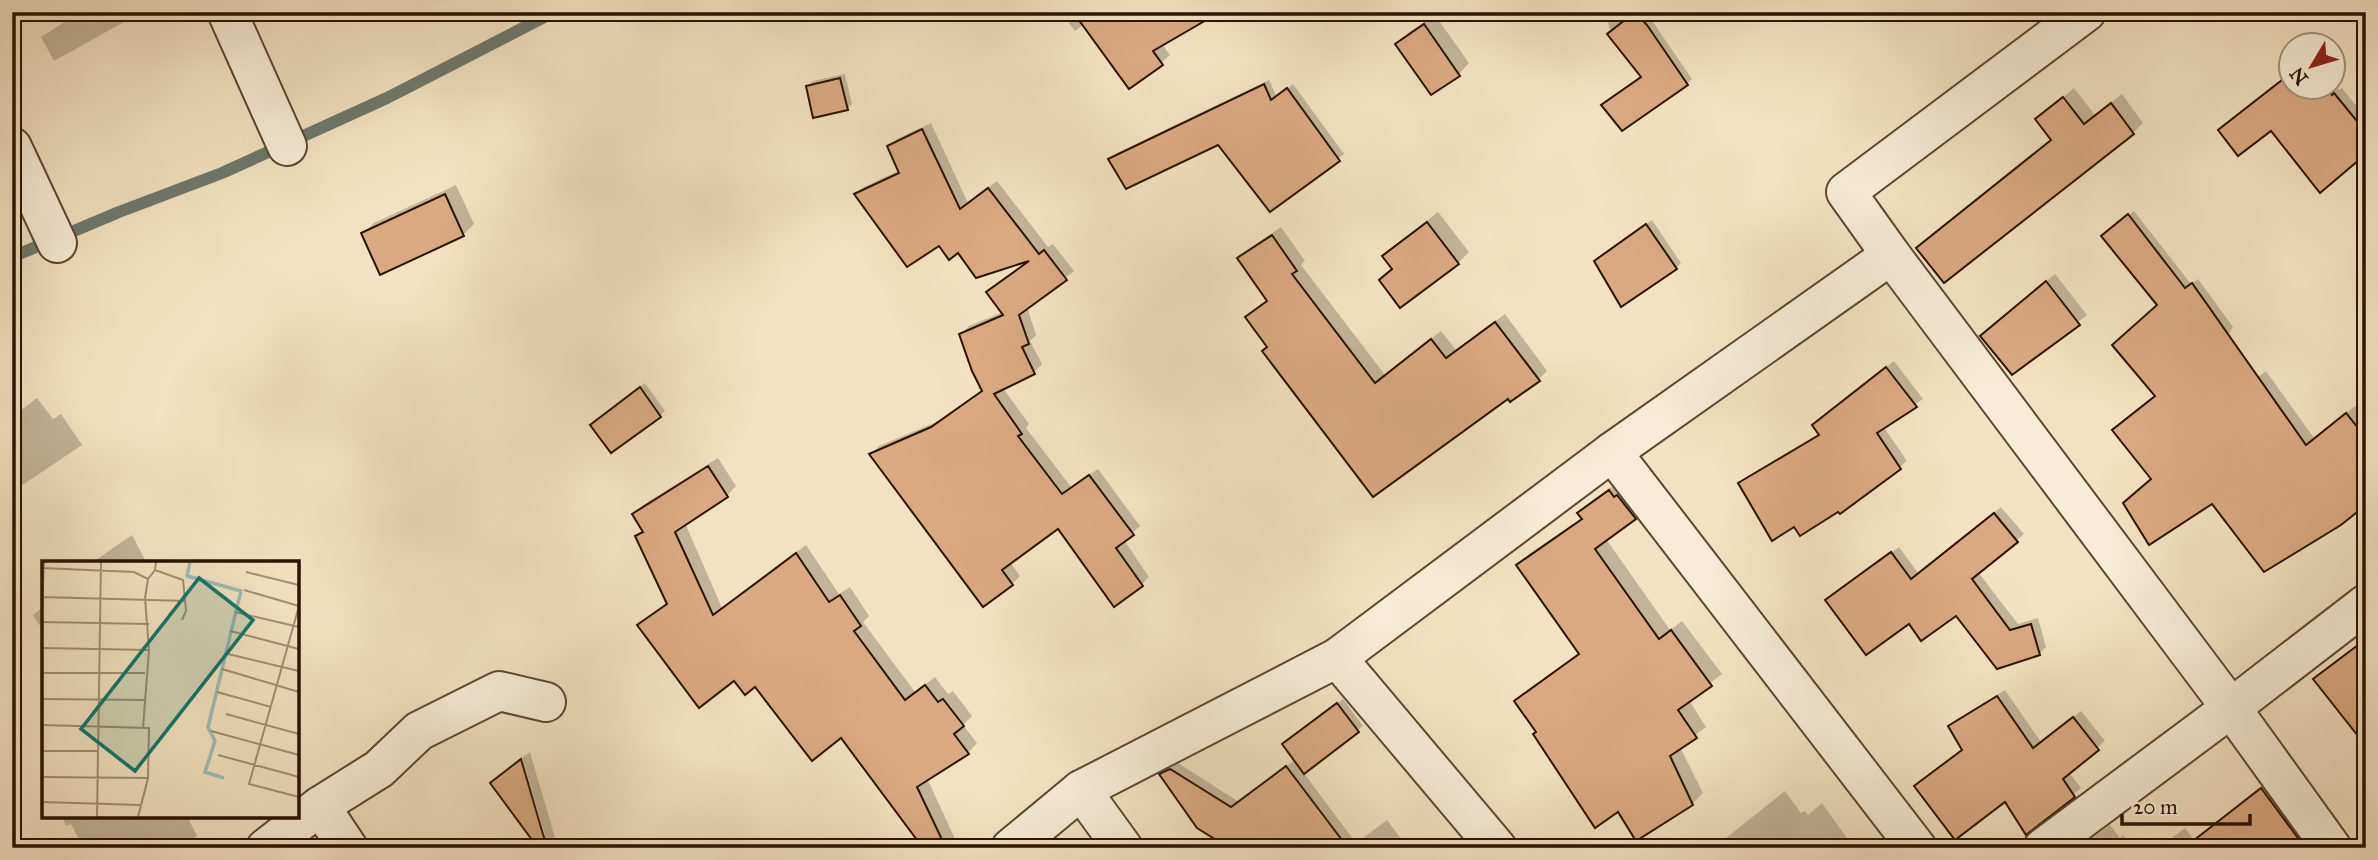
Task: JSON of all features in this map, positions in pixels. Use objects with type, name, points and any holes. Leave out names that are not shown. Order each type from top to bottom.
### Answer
[{"type":"street","points":[[228,12],[287,146]]},
{"type":"street","points":[[2087,12],[1846,192],[2332,848]]},
{"type":"street","points":[[12,147],[57,243]]},
{"type":"street","points":[[1010,848],[1081,790],[1337,658],[1612,452],[1891,255]]},
{"type":"street","points":[[1612,452],[1916,848]]},
{"type":"street","points":[[2043,848],[2231,709],[2366,604]]},
{"type":"street","points":[[1337,658],[1497,848]]},
{"type":"street","points":[[266,848],[320,806],[379,769],[419,731],[499,691],[546,702]]},
{"type":"street","points":[[1081,790],[1123,848]]},
{"type":"street","points":[[320,806],[348,848]]},
{"type":"building","points":[[1073,12],[1220,12],[1153,51],[1163,65],[1129,89]]},
{"type":"building","points":[[1635,12],[1688,85],[1622,131],[1601,105],[1641,77],[1607,34]]},
{"type":"building","points":[[1424,24],[1460,76],[1431,95],[1395,44]]},
{"type":"building","points":[[840,78],[848,110],[813,118],[806,86]]},
{"type":"building","points":[[1264,84],[1271,100],[1287,88],[1340,161],[1270,212],[1218,145],[1126,189],[1108,159]]},
{"type":"building","points":[[2276,85],[2276,102],[2341,102],[2366,132],[2366,154],[2320,193],[2271,131],[2238,156],[2218,130]]},
{"type":"building","points":[[2063,97],[2084,124],[2111,103],[2134,134],[1944,283],[1916,248],[2051,140],[2035,119]]},
{"type":"building","points":[[922,129],[960,209],[988,188],[1039,254],[1044,250],[1067,280],[1019,315],[1029,344],[1022,347],[1035,374],[994,394],[1022,434],[1018,436],[1062,494],[1089,475],[1134,535],[1116,548],[1143,586],[1114,607],[1058,529],[1002,570],[1013,585],[983,607],[869,454],[931,427],[982,391],[959,334],[1003,315],[986,292],[1029,261],[976,278],[958,253],[949,260],[939,246],[907,267],[854,194],[899,173],[887,146]]},
{"type":"building","points":[[445,194],[464,236],[380,275],[361,233]]},
{"type":"building","points":[[2128,214],[2185,288],[2192,283],[2306,445],[2346,413],[2366,438],[2366,505],[2341,525],[2264,572],[2212,504],[2149,545],[2123,503],[2151,479],[2112,430],[2155,396],[2112,345],[2157,305],[2101,236]]},
{"type":"building","points":[[1427,222],[1459,264],[1400,308],[1379,280],[1392,269],[1382,256]]},
{"type":"building","points":[[1646,224],[1677,269],[1621,307],[1594,261]]},
{"type":"building","points":[[1272,235],[1297,271],[1292,274],[1375,383],[1431,339],[1446,358],[1495,322],[1540,381],[1510,402],[1508,399],[1373,497],[1262,351],[1267,347],[1245,317],[1267,301],[1237,258]]},
{"type":"building","points":[[2046,281],[2080,325],[2012,375],[1980,336]]},
{"type":"building","points":[[1886,367],[1917,407],[1877,433],[1901,469],[1840,514],[1838,512],[1800,536],[1794,527],[1772,541],[1738,483],[1819,435],[1812,425]]},
{"type":"building","points":[[640,387],[661,417],[611,453],[590,425]]},
{"type":"building","points":[[708,466],[728,497],[675,532],[713,615],[796,553],[829,602],[840,595],[861,626],[854,631],[905,700],[925,685],[938,702],[943,699],[964,726],[954,734],[969,754],[917,787],[946,848],[923,848],[841,738],[812,761],[755,687],[745,695],[734,681],[699,708],[637,625],[667,604],[635,536],[643,532],[632,514]]},
{"type":"building","points":[[1609,490],[1614,497],[1617,495],[1636,519],[1595,549],[1659,639],[1671,630],[1712,686],[1678,710],[1697,738],[1670,756],[1693,805],[1636,841],[1618,812],[1595,828],[1514,701],[1579,654],[1516,565],[1582,519],[1577,513]]},
{"type":"building","points":[[1994,513],[2018,542],[1972,579],[2010,630],[2031,624],[2040,655],[1997,669],[1956,616],[1921,641],[1909,624],[1866,655],[1825,600],[1891,552],[1911,579]]},
{"type":"building","points":[[2366,639],[2366,746],[2313,679]]},
{"type":"building","points":[[1997,696],[2033,748],[2073,717],[2099,750],[2063,779],[2075,797],[2026,835],[2005,802],[1955,840],[1914,786],[1962,750],[1948,726]]},
{"type":"building","points":[[1337,703],[1359,732],[1304,774],[1282,744]]},
{"type":"building","points":[[521,759],[547,848],[538,848],[490,783]]},
{"type":"building","points":[[1286,766],[1348,848],[1229,848],[1197,828],[1159,774],[1170,769],[1231,807]]},
{"type":"building","points":[[2261,788],[2301,842],[2294,848],[2184,848]]},
{"type":"waterway","points":[[12,257],[222,173],[387,98],[554,12]]},
{"type":"waterway","points":[[12,843],[14,848]]}]
